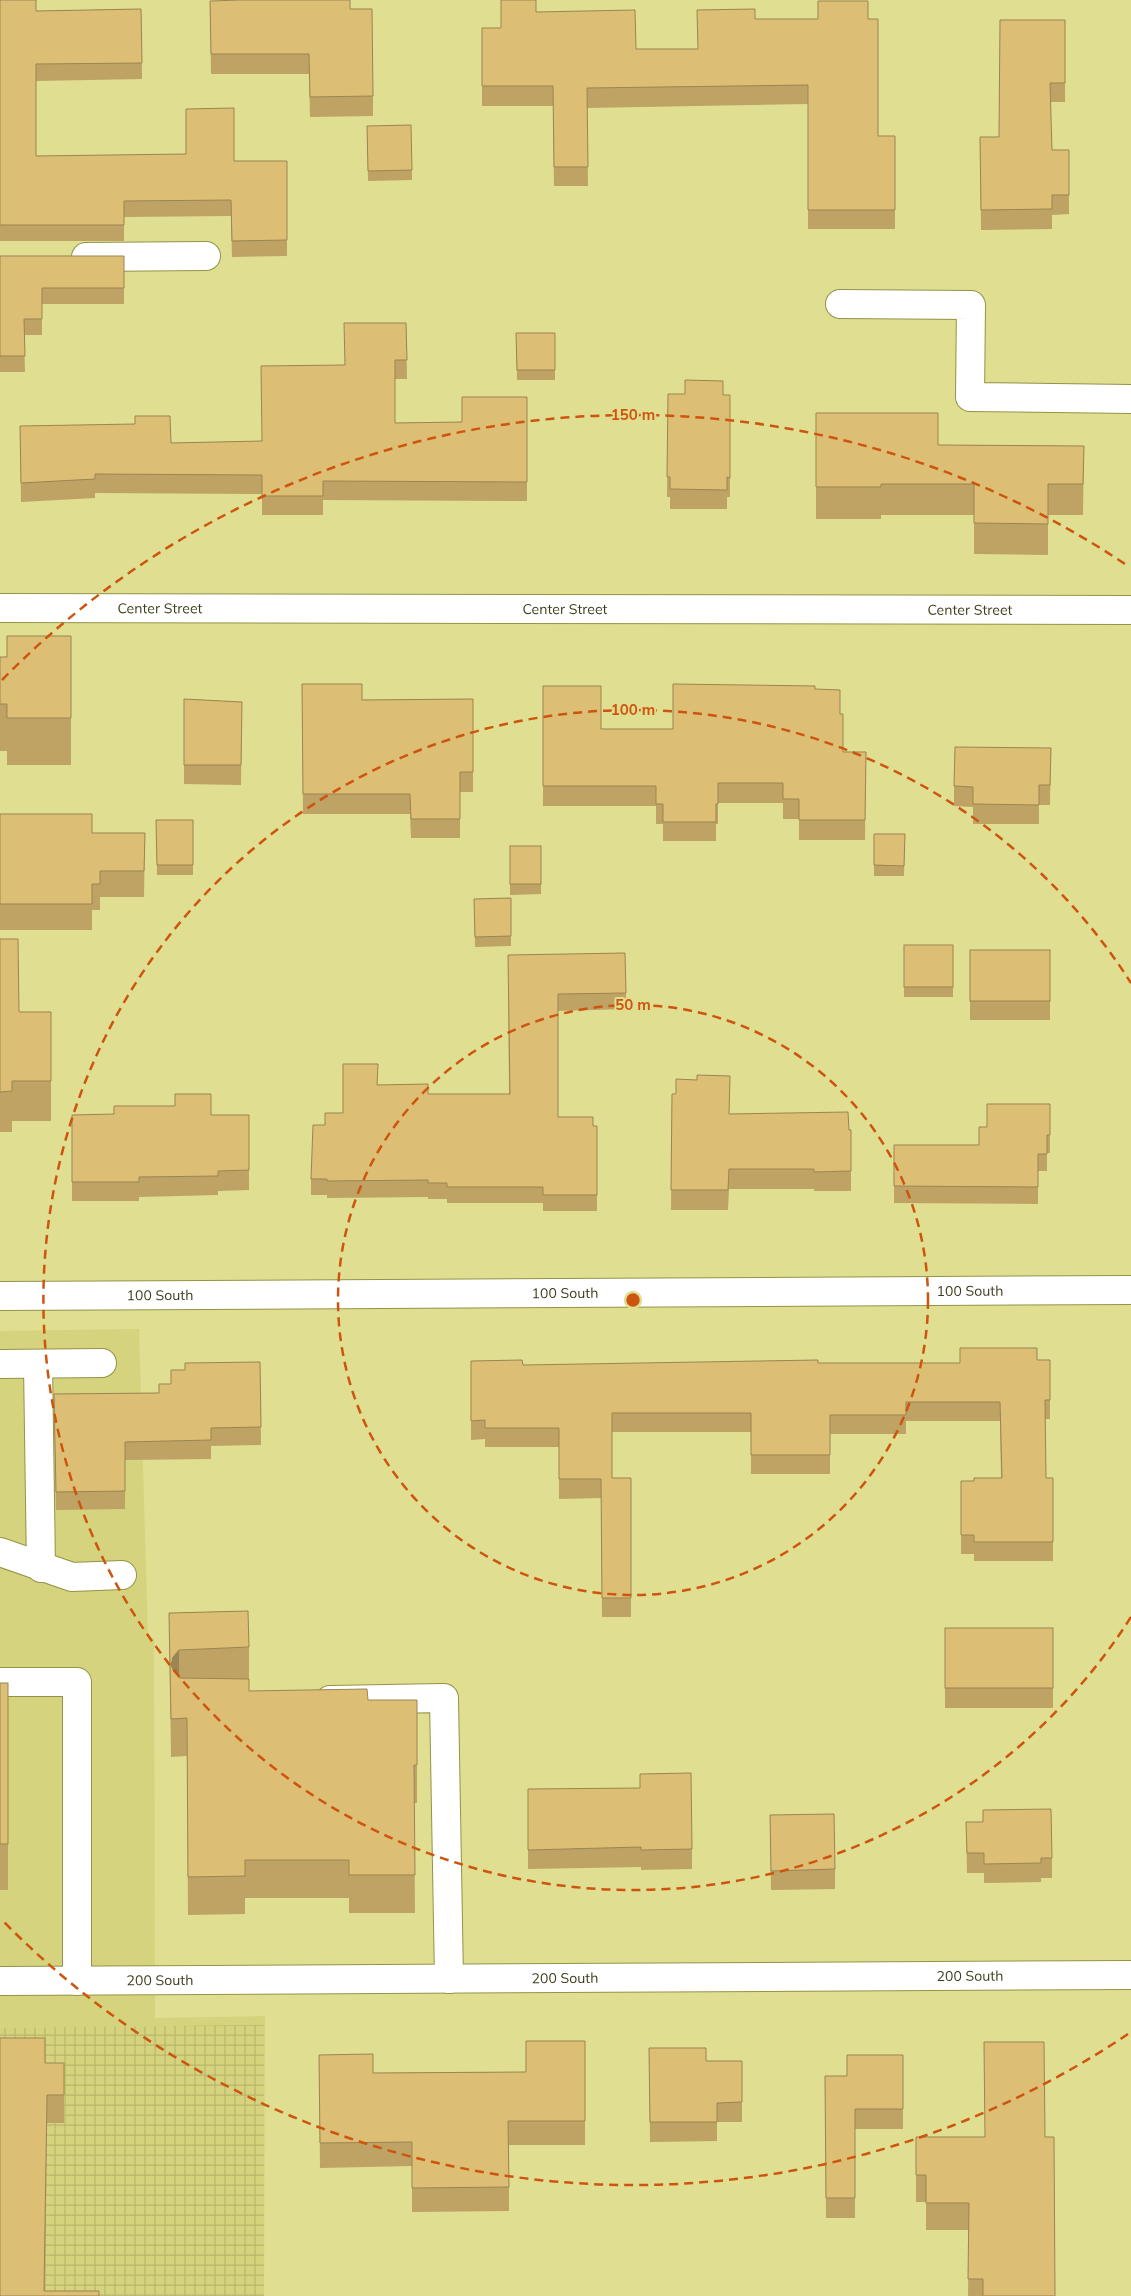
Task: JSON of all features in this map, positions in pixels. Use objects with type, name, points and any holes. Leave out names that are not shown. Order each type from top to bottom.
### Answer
[{"type":"street","points":[[59,257],[206,256]]},
{"type":"street","points":[[840,304],[971,305],[970,397],[1131,399]]},
{"type":"street","name":"Center Street","points":[[0,608],[1131,610]]},
{"type":"street","name":"100 South","points":[[0,1296],[1131,1290]]},
{"type":"street","points":[[0,1364],[102,1363]]},
{"type":"street","points":[[38,1364],[41,1568]]},
{"type":"street","points":[[0,1552],[41,1568],[72,1577],[122,1575]]},
{"type":"street","points":[[0,1682],[77,1682],[77,1981]]},
{"type":"street","points":[[306,1700],[444,1698],[449,1979]]},
{"type":"street","name":"200 South","points":[[0,1981],[1131,1975]]},
{"type":"shaded area","points":[[139,1329],[148,1638],[154,1638],[155,2018],[265,2016],[264,2296],[0,2296],[0,1331]]},
{"type":"shaded area","points":[[264,2025],[264,2296],[0,2296],[0,2028]]},
{"type":"building","points":[[0,0],[36,0],[36,11],[141,9],[142,63],[36,64],[36,156],[186,154],[186,109],[234,108],[234,161],[287,161],[287,240],[232,241],[231,200],[124,201],[124,225],[0,225]]},
{"type":"building","points":[[350,0],[350,9],[372,9],[373,96],[310,97],[309,54],[211,54],[210,1]]},
{"type":"building","points":[[501,0],[536,0],[536,12],[635,10],[636,49],[698,49],[697,10],[755,9],[755,19],[818,19],[818,1],[868,1],[868,19],[878,19],[878,136],[895,136],[895,210],[808,210],[808,85],[587,88],[588,167],[554,167],[553,86],[482,86],[482,28],[501,28]]},
{"type":"building","points":[[1000,20],[1065,20],[1065,83],[1050,83],[1052,150],[1069,150],[1069,195],[1052,195],[1052,209],[981,210],[980,137],[999,137]]},
{"type":"building","points":[[411,125],[412,170],[368,171],[367,126]]},
{"type":"building","points":[[0,256],[124,256],[124,288],[42,288],[42,319],[24,319],[25,356],[0,356]]},
{"type":"building","points":[[344,323],[406,323],[407,360],[395,360],[395,423],[462,422],[462,397],[527,397],[527,482],[323,481],[323,496],[262,496],[262,475],[95,474],[95,479],[21,483],[20,426],[135,424],[135,416],[170,416],[171,443],[262,441],[261,366],[345,365]]},
{"type":"building","points":[[516,333],[555,333],[555,370],[517,370]]},
{"type":"building","points":[[685,380],[723,381],[723,395],[730,395],[730,478],[727,477],[727,490],[670,489],[670,477],[667,477],[668,394],[685,394]]},
{"type":"building","points":[[816,413],[938,413],[938,445],[1084,446],[1083,484],[1048,484],[1048,524],[974,523],[974,484],[881,484],[881,487],[816,487]]},
{"type":"building","points":[[7,636],[71,636],[71,718],[7,718],[7,704],[0,704],[0,657],[7,657]]},
{"type":"building","points":[[302,684],[362,684],[362,700],[473,699],[473,772],[460,772],[460,819],[411,819],[410,794],[303,794]]},
{"type":"building","points":[[673,684],[815,686],[815,689],[840,690],[840,714],[843,714],[843,752],[866,752],[865,820],[799,820],[799,799],[783,799],[783,783],[718,783],[716,822],[663,822],[663,804],[656,804],[656,786],[543,786],[543,686],[601,686],[601,729],[673,729]]},
{"type":"building","points":[[184,699],[242,702],[241,765],[184,765]]},
{"type":"building","points":[[955,747],[1051,748],[1050,785],[1039,785],[1039,805],[973,804],[973,787],[954,786]]},
{"type":"building","points":[[0,814],[92,814],[92,833],[145,833],[144,871],[100,871],[100,884],[92,884],[92,904],[0,904]]},
{"type":"building","points":[[156,820],[193,820],[193,865],[157,865]]},
{"type":"building","points":[[874,834],[905,834],[904,866],[874,865]]},
{"type":"building","points":[[510,846],[541,846],[541,884],[510,884]]},
{"type":"building","points":[[511,898],[511,936],[475,937],[474,899]]},
{"type":"building","points":[[0,939],[18,939],[19,1012],[51,1012],[51,1081],[12,1081],[12,1091],[0,1092]]},
{"type":"building","points":[[904,945],[953,945],[953,987],[904,987]]},
{"type":"building","points":[[970,950],[1050,950],[1050,1001],[970,1001]]},
{"type":"building","points":[[625,953],[626,993],[558,994],[558,1117],[593,1117],[593,1126],[597,1126],[597,1195],[543,1195],[543,1187],[447,1187],[447,1183],[428,1183],[428,1180],[327,1181],[327,1179],[311,1179],[313,1125],[325,1125],[325,1113],[343,1113],[343,1064],[378,1064],[377,1085],[428,1084],[428,1094],[510,1094],[508,955]]},
{"type":"building","points":[[697,1075],[730,1076],[729,1114],[848,1112],[849,1130],[851,1130],[851,1171],[814,1172],[814,1169],[729,1169],[728,1190],[671,1190],[672,1094],[676,1094],[676,1079],[697,1080]]},
{"type":"building","points":[[175,1094],[211,1094],[211,1115],[249,1115],[249,1170],[218,1171],[218,1176],[139,1177],[139,1182],[72,1182],[72,1115],[114,1114],[114,1106],[175,1106]]},
{"type":"building","points":[[987,1104],[1050,1104],[1050,1135],[1047,1135],[1047,1154],[1038,1154],[1038,1187],[894,1186],[894,1145],[979,1145],[979,1127],[987,1127]]},
{"type":"building","points":[[960,1348],[1037,1348],[1037,1360],[1050,1360],[1050,1400],[1045,1400],[1046,1478],[1053,1478],[1053,1542],[974,1542],[974,1535],[961,1535],[961,1481],[974,1481],[974,1478],[1002,1478],[1000,1402],[906,1402],[906,1415],[830,1415],[830,1455],[751,1455],[751,1413],[612,1413],[612,1478],[631,1478],[631,1598],[602,1598],[601,1479],[559,1479],[559,1428],[485,1428],[485,1420],[471,1421],[471,1361],[522,1360],[523,1365],[818,1360],[818,1363],[960,1363]]},
{"type":"building","points":[[260,1362],[261,1427],[211,1428],[211,1440],[125,1442],[125,1491],[56,1492],[54,1394],[159,1393],[159,1384],[171,1384],[171,1370],[185,1370],[185,1363]]},
{"type":"building","points":[[248,1611],[249,1647],[179,1650],[173,1657],[171,1665],[174,1672],[180,1678],[249,1679],[249,1691],[367,1689],[368,1700],[417,1700],[417,1765],[414,1765],[415,1875],[349,1875],[349,1860],[245,1860],[245,1876],[188,1877],[187,1718],[171,1719],[169,1613]]},
{"type":"building","points":[[945,1628],[1053,1628],[1053,1688],[945,1688]]},
{"type":"building","points":[[0,1683],[8,1683],[8,1844],[0,1844]]},
{"type":"building","points":[[691,1773],[692,1849],[641,1850],[641,1847],[528,1850],[528,1789],[640,1788],[640,1774]]},
{"type":"building","points":[[1051,1809],[1052,1858],[1041,1858],[1041,1863],[984,1864],[984,1853],[967,1853],[966,1822],[983,1822],[983,1810]]},
{"type":"building","points":[[834,1814],[835,1869],[771,1871],[770,1815]]},
{"type":"building","points":[[0,2038],[45,2038],[45,2063],[64,2063],[64,2095],[47,2095],[44,2291],[99,2291],[99,2296],[0,2296]]},
{"type":"building","points":[[526,2041],[585,2041],[585,2121],[508,2121],[509,2187],[412,2188],[412,2142],[320,2143],[319,2055],[373,2054],[373,2073],[526,2072]]},
{"type":"building","points":[[984,2042],[1044,2042],[1045,2137],[1054,2137],[1055,2296],[983,2296],[983,2279],[968,2279],[969,2203],[926,2203],[926,2175],[916,2175],[916,2137],[985,2137]]},
{"type":"building","points":[[649,2048],[706,2048],[706,2061],[742,2061],[742,2102],[717,2103],[717,2122],[650,2122]]},
{"type":"building","points":[[847,2055],[903,2055],[903,2109],[855,2109],[855,2198],[826,2198],[825,2076],[847,2076]]}]
